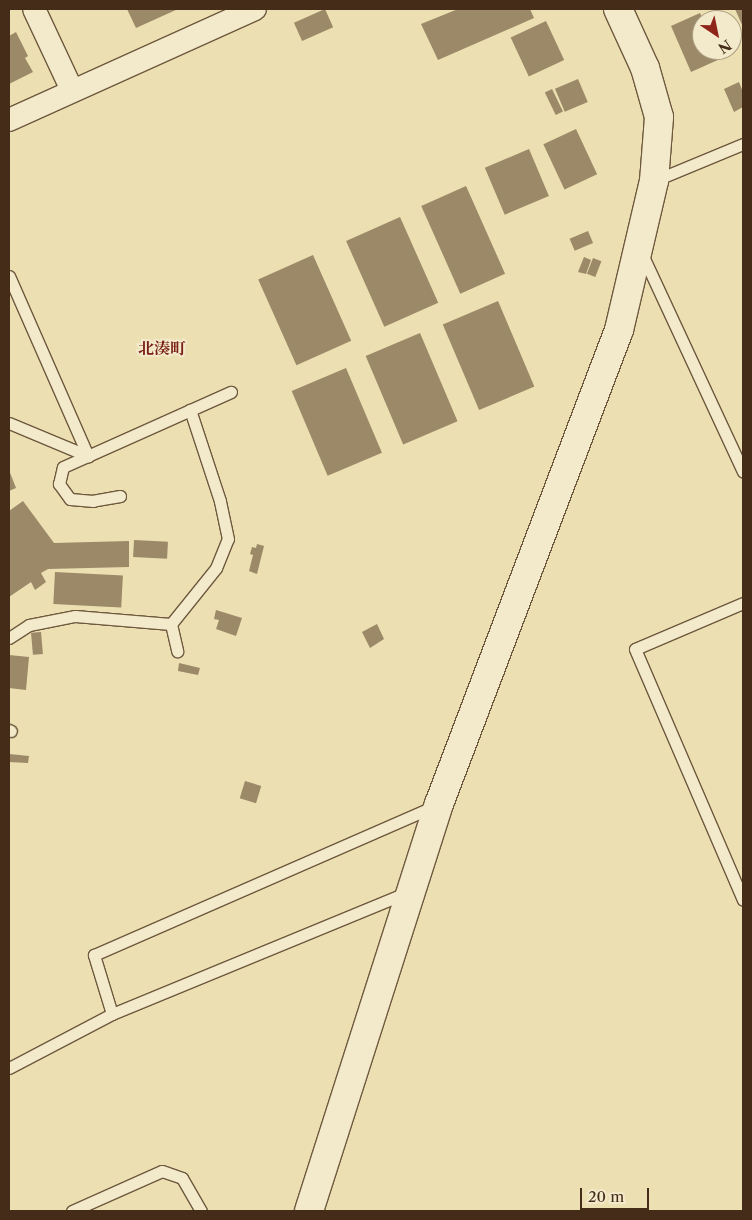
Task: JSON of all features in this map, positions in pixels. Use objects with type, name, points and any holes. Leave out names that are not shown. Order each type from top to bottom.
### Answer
[{"type":"street","points":[[34,9],[72,90]]},
{"type":"street","points":[[9,120],[255,9]]},
{"type":"street","points":[[308,1211],[439,804],[619,330],[654,181],[659,117],[645,68],[618,9]]},
{"type":"lane","points":[[654,181],[743,144]]},
{"type":"lane","points":[[639,247],[743,472]]},
{"type":"lane","points":[[9,276],[88,456]]},
{"type":"lane","points":[[120,496],[93,501],[70,499],[59,484],[63,467],[231,392]]},
{"type":"lane","points":[[171,624],[216,568],[228,539],[220,501],[190,410]]},
{"type":"lane","points":[[9,422],[88,456]]},
{"type":"lane","points":[[743,603],[635,649],[743,900]]},
{"type":"lane","points":[[9,638],[29,626],[75,616],[171,624]]},
{"type":"lane","points":[[171,624],[177,651]]},
{"type":"lane","points":[[112,1014],[94,955],[439,804]]},
{"type":"lane","points":[[9,1068],[112,1014],[412,890]]},
{"type":"lane","points":[[72,1211],[162,1171],[182,1178],[201,1211]]},
{"type":"building","points":[[127,9],[178,9],[136,28]]},
{"type":"building","points":[[325,9],[333,27],[302,41],[294,23]]},
{"type":"building","points":[[458,9],[530,9],[534,18],[438,60],[421,24]]},
{"type":"building","points":[[743,9],[743,27],[742,10],[735,10]]},
{"type":"building","points":[[692,17],[692,60],[718,60],[691,72],[671,26]]},
{"type":"building","points":[[546,21],[564,60],[529,76],[511,37]]},
{"type":"building","points":[[16,32],[28,56],[25,58],[33,72],[9,84],[9,36]]},
{"type":"building","points":[[578,79],[588,102],[565,112],[555,89]]},
{"type":"building","points":[[739,82],[743,92],[743,107],[734,112],[724,89]]},
{"type":"building","points":[[552,89],[563,111],[556,115],[545,93]]},
{"type":"building","points":[[576,129],[597,174],[565,190],[543,144]]},
{"type":"building","points":[[529,149],[549,196],[505,215],[485,168]]},
{"type":"building","points":[[466,186],[505,274],[460,294],[421,206]]},
{"type":"building","points":[[400,217],[438,303],[384,327],[346,241]]},
{"type":"building","points":[[588,231],[593,243],[575,251],[570,239]]},
{"type":"building","points":[[313,255],[351,341],[296,365],[258,279]]},
{"type":"building","points":[[584,257],[591,260],[586,274],[578,272]]},
{"type":"building","points":[[593,258],[601,261],[595,277],[587,274]]},
{"type":"building","points":[[498,301],[534,387],[479,410],[443,324]]},
{"type":"building","points":[[420,333],[458,421],[403,444],[366,356]]},
{"type":"building","points":[[346,368],[382,453],[328,476],[292,391]]},
{"type":"building","points":[[9,470],[16,488],[9,491]]},
{"type":"building","points":[[23,501],[54,543],[129,541],[129,567],[48,569],[41,573],[46,582],[35,590],[31,582],[9,597],[9,511]]},
{"type":"building","points":[[134,540],[168,542],[167,559],[133,557]]},
{"type":"building","points":[[257,544],[264,546],[257,574],[249,571],[253,555],[250,554],[252,547],[256,548]]},
{"type":"building","points":[[55,572],[123,576],[121,608],[53,604]]},
{"type":"building","points":[[216,610],[242,618],[236,636],[216,629],[219,620],[214,619]]},
{"type":"building","points":[[377,624],[384,639],[370,648],[362,632]]},
{"type":"building","points":[[41,632],[43,654],[33,655],[31,633]]},
{"type":"building","points":[[9,655],[29,657],[26,690],[9,688]]},
{"type":"building","points":[[179,663],[200,668],[198,675],[178,671]]},
{"type":"building","points":[[9,754],[29,756],[28,763],[9,762]]},
{"type":"building","points":[[245,781],[261,786],[256,803],[240,798]]},
{"type":"district","name":"北湊町","points":[[162,348]]}]
